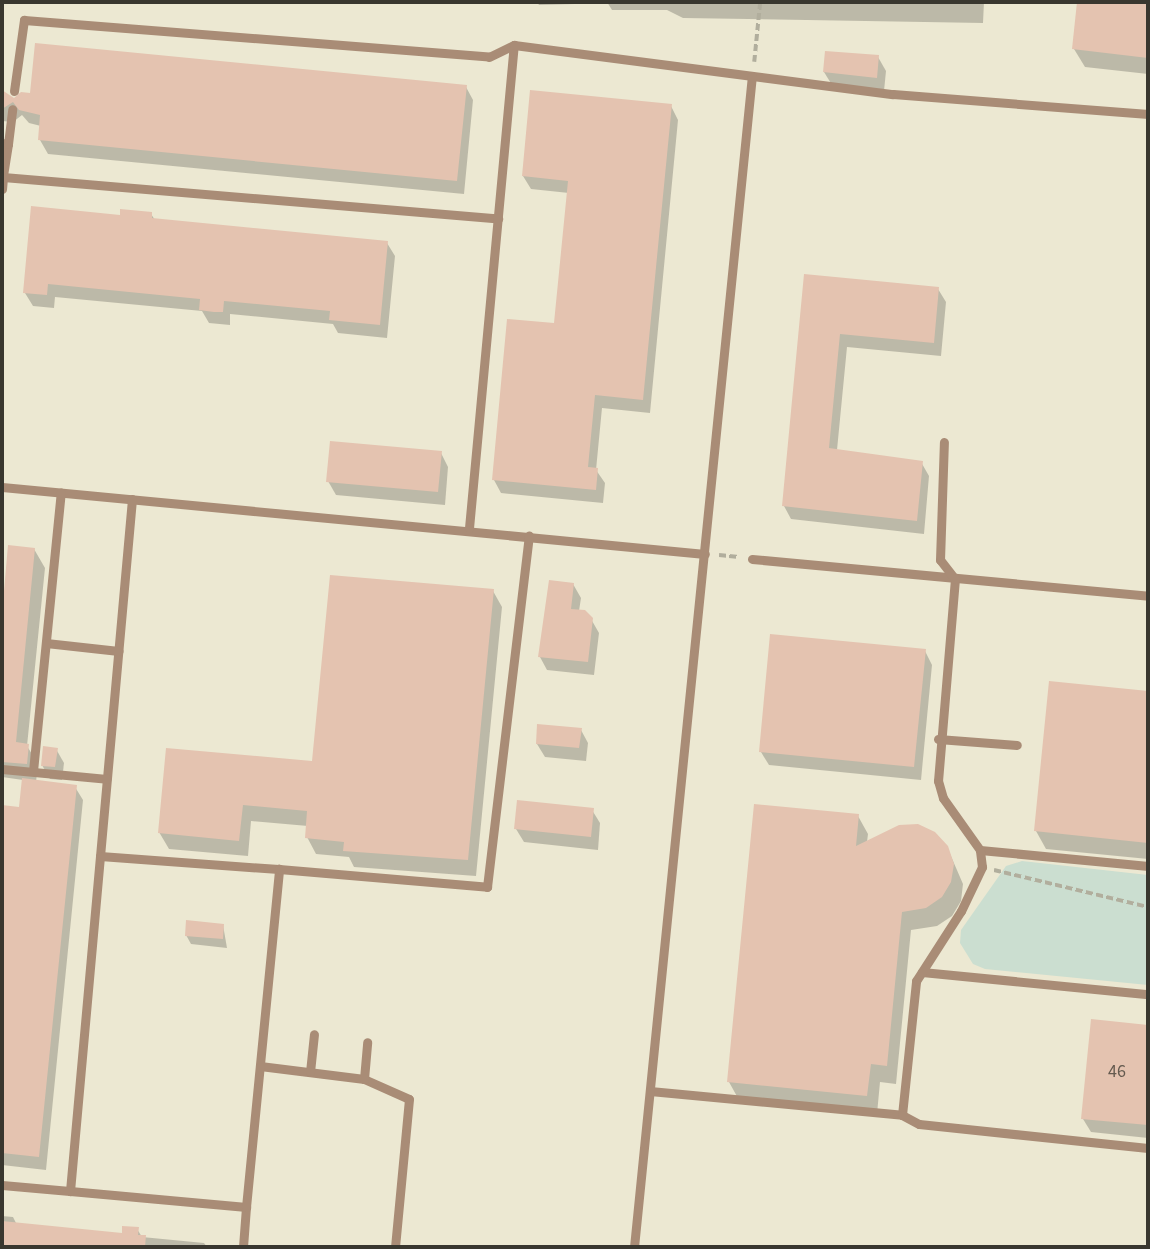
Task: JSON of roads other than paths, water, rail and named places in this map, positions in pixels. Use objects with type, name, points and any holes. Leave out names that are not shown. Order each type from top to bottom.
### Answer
[{"type":"lane","points":[[14,91],[24,20],[489,57],[514,45],[893,94],[1148,114]]},
{"type":"lane","points":[[469,528],[514,45]]},
{"type":"lane","points":[[634,1247],[752,76]]},
{"type":"lane","points":[[2,189],[5,143],[12,110]]},
{"type":"lane","points":[[3,177],[498,219]]},
{"type":"lane","points":[[902,1115],[916,981],[961,911],[982,867],[980,850],[943,798],[938,781],[938,739],[955,579],[940,560],[944,442]]},
{"type":"lane","points":[[2,487],[469,528],[705,554]]},
{"type":"lane","points":[[33,771],[61,492]]},
{"type":"lane","points":[[71,1191],[132,499]]},
{"type":"lane","points":[[100,856],[487,887],[530,535]]},
{"type":"lane","points":[[752,559],[1148,596]]},
{"type":"lane","points":[[46,643],[119,651]]},
{"type":"lane","points":[[938,739],[1017,745]]},
{"type":"lane","points":[[2,769],[107,779]]},
{"type":"lane","points":[[980,850],[1148,866]]},
{"type":"lane","points":[[243,1247],[279,869]]},
{"type":"lane","points":[[922,972],[1148,994]]},
{"type":"lane","points":[[310,1072],[314,1034]]},
{"type":"lane","points":[[365,1079],[367,1042]]},
{"type":"lane","points":[[260,1066],[365,1079],[409,1099],[395,1247]]},
{"type":"lane","points":[[650,1091],[902,1115],[919,1124],[1148,1148]]},
{"type":"lane","points":[[2,1185],[246,1207]]}]
